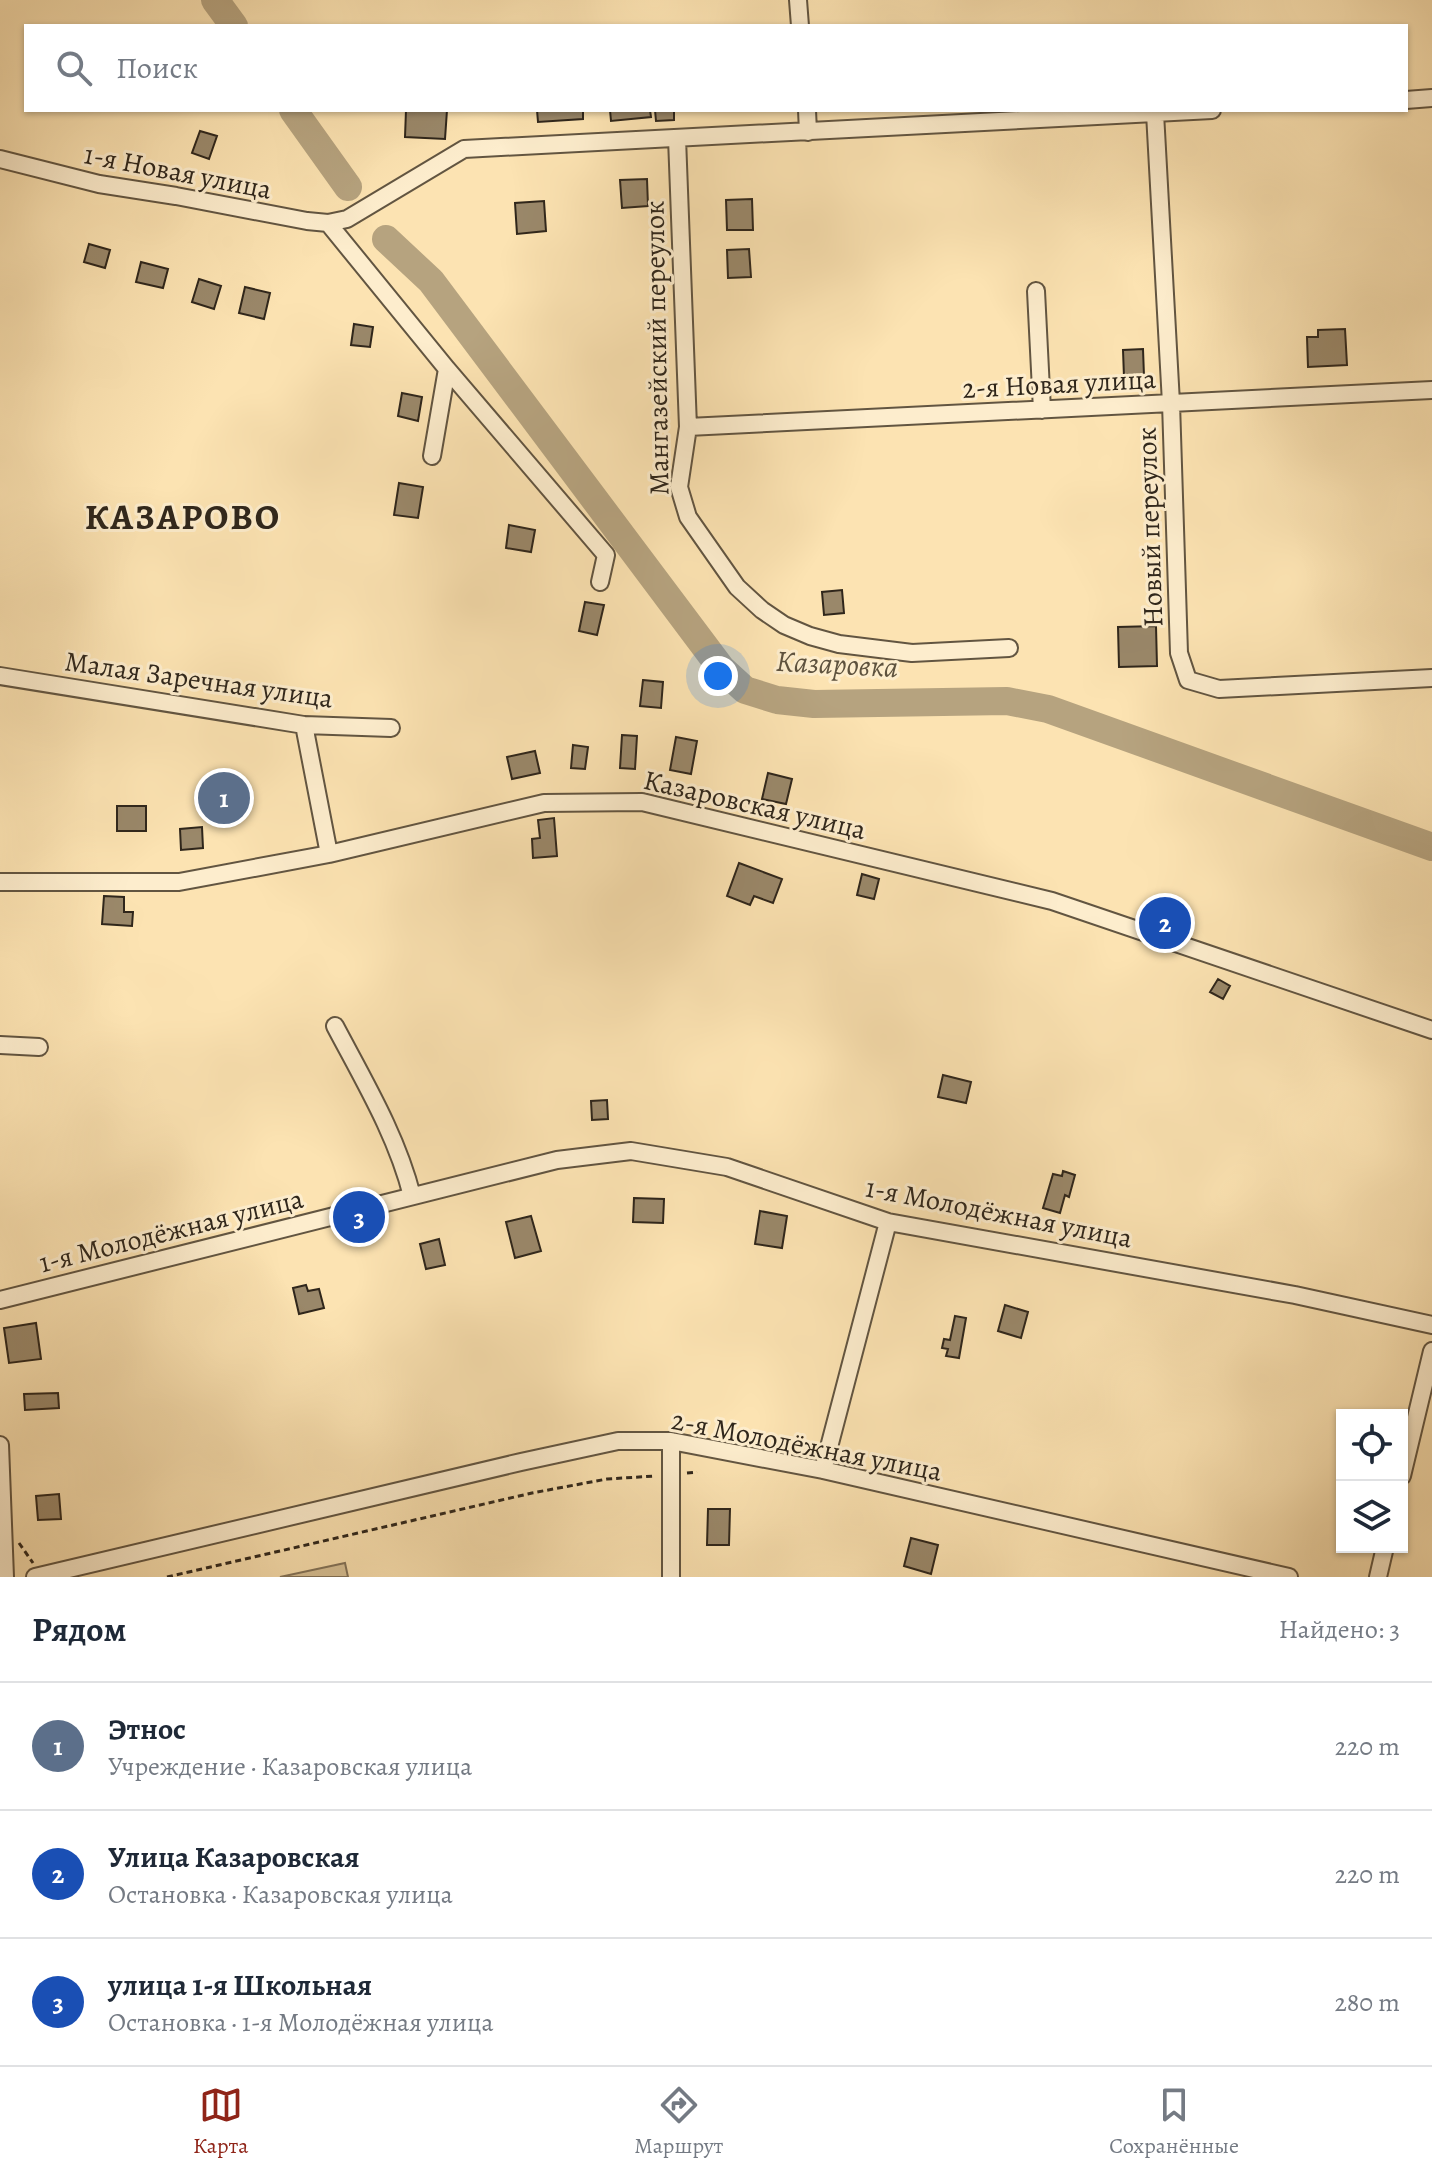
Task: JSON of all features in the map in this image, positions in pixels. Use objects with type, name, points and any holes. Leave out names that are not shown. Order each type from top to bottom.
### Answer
[{"type":"street","points":[[798,0],[800,24]]},
{"type":"street","points":[[1408,100],[1432,98]]},
{"type":"street","points":[[807,112],[808,132]]},
{"type":"street","name":"1-я Новая улица","points":[[0,159],[99,184],[328,223],[347,219],[464,149],[1174,112]]},
{"type":"street","name":"Новый переулок","points":[[1155,113],[1171,403],[1179,653],[1188,680],[1219,689],[1432,678]]},
{"type":"street","name":"Мангазейский переулок","points":[[677,138],[688,427],[679,487],[688,517],[737,587],[784,625],[810,636],[839,644],[912,653],[1009,648]]},
{"type":"street","points":[[328,223],[447,369],[606,555],[600,582]]},
{"type":"street","points":[[1036,291],[1042,410]]},
{"type":"street","points":[[432,456],[447,369]]},
{"type":"street","name":"2-я Новая улица","points":[[688,427],[1432,390]]},
{"type":"street","name":"Малая Заречная улица","points":[[0,676],[304,725],[391,728]]},
{"type":"street","points":[[304,725],[329,854]]},
{"type":"street","name":"Казаровская улица","points":[[0,882],[179,882],[329,854],[544,803],[642,802],[1052,901],[1432,1030]]},
{"type":"street","points":[[335,1026],[391,1134],[412,1196]]},
{"type":"street","points":[[0,1045],[39,1047]]},
{"type":"street","name":"1-я Молодёжная улица","points":[[0,1300],[557,1160],[631,1151],[727,1167],[888,1222],[1295,1295],[1432,1325]]},
{"type":"street","points":[[823,1470],[888,1222]]},
{"type":"street","points":[[1408,1451],[1432,1351]]},
{"type":"street","name":"2-я Молодёжная улица","points":[[37,1576],[618,1441],[671,1441],[823,1470],[1289,1577]]},
{"type":"street","points":[[671,1441],[671,1577]]},
{"type":"street","points":[[0,1445],[5,1577]]},
{"type":"street","points":[[1378,1577],[1384,1553]]},
{"type":"path","points":[[167,1577],[532,1493],[607,1479],[697,1472]]},
{"type":"path","points":[[14,1536],[37,1567],[37,1576]]},
{"type":"shaded area","points":[[345,1563],[348,1577],[280,1577]]},
{"type":"building","points":[[406,112],[447,112],[445,139],[405,137]]},
{"type":"building","points":[[537,112],[583,112],[583,119],[538,122]]},
{"type":"building","points":[[610,112],[650,112],[651,117],[611,121]]},
{"type":"building","points":[[655,112],[674,112],[674,120],[656,121]]},
{"type":"building","points":[[200,131],[217,136],[209,159],[192,153]]},
{"type":"building","points":[[647,179],[648,206],[622,208],[620,180]]},
{"type":"building","points":[[752,199],[753,230],[727,230],[726,200]]},
{"type":"building","points":[[544,201],[546,231],[517,234],[515,203]]},
{"type":"building","points":[[89,244],[110,250],[105,268],[84,262]]},
{"type":"building","points":[[749,249],[751,277],[728,278],[727,250]]},
{"type":"building","points":[[141,262],[168,269],[163,288],[136,282]]},
{"type":"building","points":[[199,279],[221,286],[214,309],[192,302]]},
{"type":"building","points":[[245,287],[270,293],[264,319],[239,313]]},
{"type":"building","points":[[354,324],[373,327],[370,347],[351,345]]},
{"type":"building","points":[[1345,329],[1347,365],[1308,367],[1307,337],[1318,337],[1318,330]]},
{"type":"building","points":[[1143,349],[1144,376],[1124,377],[1123,350]]},
{"type":"building","points":[[402,393],[422,397],[418,421],[398,416]]},
{"type":"building","points":[[399,483],[423,487],[418,518],[394,515]]},
{"type":"building","points":[[509,525],[535,530],[531,552],[506,548]]},
{"type":"building","points":[[842,590],[844,613],[824,615],[822,592]]},
{"type":"building","points":[[585,602],[604,605],[597,635],[579,631]]},
{"type":"building","points":[[1156,626],[1157,666],[1119,667],[1118,627]]},
{"type":"building","points":[[643,680],[663,682],[661,708],[640,706]]},
{"type":"building","points":[[622,735],[637,736],[635,769],[620,768]]},
{"type":"building","points":[[676,737],[697,741],[691,774],[670,770]]},
{"type":"building","points":[[573,745],[588,747],[585,769],[571,768]]},
{"type":"building","points":[[535,751],[540,773],[512,779],[507,757]]},
{"type":"building","points":[[768,773],[792,779],[786,804],[762,799]]},
{"type":"building","points":[[210,783],[238,783],[239,812],[210,813]]},
{"type":"building","points":[[117,806],[146,806],[146,831],[117,831]]},
{"type":"building","points":[[554,818],[557,856],[533,858],[532,839],[540,838],[538,820]]},
{"type":"building","points":[[202,827],[203,848],[181,850],[180,829]]},
{"type":"building","points":[[739,863],[782,879],[773,903],[754,896],[750,905],[727,896]]},
{"type":"building","points":[[862,874],[879,879],[874,899],[857,895]]},
{"type":"building","points":[[104,896],[124,897],[124,912],[133,912],[132,926],[102,924]]},
{"type":"building","points":[[1218,979],[1230,986],[1223,999],[1210,992]]},
{"type":"building","points":[[943,1075],[971,1082],[966,1103],[938,1097]]},
{"type":"building","points":[[607,1100],[608,1119],[592,1120],[591,1101]]},
{"type":"building","points":[[1063,1171],[1075,1175],[1069,1197],[1065,1195],[1060,1213],[1043,1208],[1053,1174],[1062,1176]]},
{"type":"building","points":[[634,1198],[664,1199],[663,1223],[633,1222]]},
{"type":"building","points":[[760,1211],[787,1216],[782,1248],[755,1244]]},
{"type":"building","points":[[531,1216],[541,1251],[515,1258],[506,1222]]},
{"type":"building","points":[[439,1239],[445,1265],[426,1269],[420,1244]]},
{"type":"building","points":[[306,1285],[308,1291],[319,1289],[324,1308],[299,1314],[293,1288]]},
{"type":"building","points":[[1005,1305],[1028,1312],[1021,1338],[998,1331]]},
{"type":"building","points":[[955,1316],[966,1318],[959,1358],[946,1356],[948,1349],[942,1348],[944,1339],[950,1340]]},
{"type":"building","points":[[36,1323],[41,1359],[9,1363],[4,1328]]},
{"type":"building","points":[[58,1393],[59,1408],[25,1410],[24,1394]]},
{"type":"building","points":[[59,1494],[61,1519],[38,1520],[36,1496]]},
{"type":"building","points":[[708,1509],[730,1509],[729,1545],[707,1545]]},
{"type":"building","points":[[911,1538],[938,1545],[931,1574],[904,1566]]},
{"type":"waterway","name":"Казаровка","points":[[215,0],[233,24]]},
{"type":"waterway","name":"Казаровка","points":[[294,112],[348,187]]},
{"type":"waterway","name":"Казаровка","points":[[386,239],[431,281],[721,668],[745,690],[777,700],[814,704],[1007,701],[1048,709],[1432,847]]},
{"type":"place","name":"Этнос","points":[[224,798]]},
{"type":"place","name":"Улица Казаровская","points":[[1165,923]]},
{"type":"place","name":"улица 1-я Школьная","points":[[359,1217]]},
{"type":"district","name":"КАЗАРОВО","points":[[183,516]]}]
